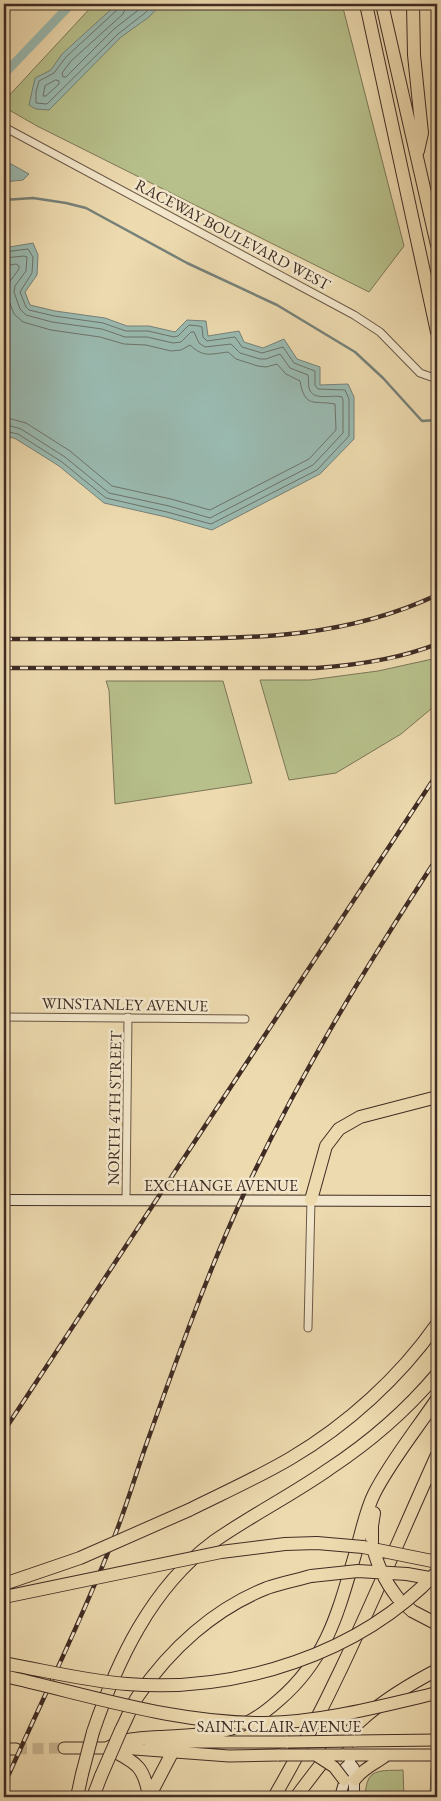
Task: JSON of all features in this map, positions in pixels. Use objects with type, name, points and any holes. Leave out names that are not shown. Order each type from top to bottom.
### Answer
[{"type":"highway","points":[[382,4],[437,244]]},
{"type":"highway","points":[[413,4],[414,63],[422,133],[417,153]]},
{"type":"highway","points":[[365,7],[437,332]]},
{"type":"highway","points":[[311,1200],[326,1146],[339,1129],[360,1117],[437,1097]]},
{"type":"highway","points":[[4,1584],[80,1558],[189,1510],[292,1458],[338,1426],[385,1384],[413,1355],[437,1324]]},
{"type":"highway","points":[[77,1797],[93,1732],[104,1698],[135,1633],[182,1570],[212,1543],[329,1470],[364,1445],[396,1418],[437,1374]]},
{"type":"highway","points":[[149,1797],[146,1780],[139,1766],[115,1748],[127,1739],[209,1734],[248,1722],[270,1707],[304,1675],[317,1658],[329,1635],[339,1609],[374,1494],[437,1399]]},
{"type":"highway","points":[[274,1797],[305,1745],[325,1704],[437,1455]]},
{"type":"highway","points":[[384,1479],[374,1510],[372,1526],[372,1545],[377,1563],[385,1581],[397,1597],[412,1611],[437,1624]]},
{"type":"highway","points":[[4,1597],[221,1552],[284,1544],[317,1543],[363,1547],[437,1562]]},
{"type":"highway","points":[[93,1797],[121,1730],[138,1697],[157,1671],[189,1636],[226,1608],[267,1588],[311,1576],[358,1571],[407,1574],[437,1580]]},
{"type":"highway","points":[[4,1663],[126,1684],[171,1686],[247,1676],[284,1666],[326,1650],[365,1629],[397,1608],[437,1572]]},
{"type":"highway","points":[[296,1797],[365,1716],[392,1696],[437,1670]]},
{"type":"highway","points":[[4,1676],[154,1712],[190,1719],[235,1722],[266,1723],[331,1717],[437,1693]]},
{"type":"highway","points":[[149,1797],[172,1753],[183,1742]]},
{"type":"main road","name":"SAINT CLAIR AVENUE","points":[[348,1753],[380,1742],[437,1740]]},
{"type":"main road","name":"SAINT CLAIR AVENUE","points":[[115,1748],[183,1742],[332,1742],[348,1753]]},
{"type":"main road","name":"SAINT CLAIR AVENUE","points":[[64,1748],[115,1748],[228,1756],[348,1753],[437,1755]]},
{"type":"main road","points":[[4,1749],[16,1749]]},
{"type":"main road","points":[[316,1755],[349,1780],[388,1755]]},
{"type":"street","name":"RACEWAY BOULEVARD WEST","points":[[4,127],[354,315],[380,332],[420,372],[437,380]]},
{"type":"street","name":"WINSTANLEY AVENUE","points":[[4,1017],[245,1019]]},
{"type":"street","name":"NORTH 4TH STREET","points":[[126,1199],[128,1017]]},
{"type":"street","name":"EXCHANGE AVENUE","points":[[4,1200],[437,1201]]},
{"type":"street","points":[[308,1328],[311,1200]]},
{"type":"street","points":[[348,1753],[344,1769],[354,1797]]},
{"type":"street","points":[[340,1797],[349,1780]]},
{"type":"green space","points":[[94,4],[342,4],[404,246],[369,292],[37,126],[4,107],[4,101]]},
{"type":"green space","points":[[437,658],[437,704],[401,734],[336,773],[289,780],[260,680],[310,680],[378,671]]},
{"type":"green space","points":[[106,681],[223,681],[252,783],[115,804],[109,690]]},
{"type":"green space","points":[[431,1768],[437,1768],[437,1797],[430,1797]]},
{"type":"green space","points":[[403,1770],[404,1797],[364,1797],[368,1780],[372,1775],[380,1771]]},
{"type":"water","points":[[117,4],[161,4],[149,17],[121,37],[49,110],[36,109],[29,105],[35,78],[51,70],[62,54]]},
{"type":"water","points":[[4,160],[29,174],[23,180],[4,182]]},
{"type":"water","points":[[33,243],[38,255],[37,275],[25,292],[30,305],[55,311],[105,318],[127,326],[149,326],[175,332],[187,320],[206,321],[208,336],[239,331],[244,342],[263,348],[284,339],[297,359],[320,367],[320,385],[348,384],[354,397],[354,439],[320,474],[212,530],[104,503],[59,466],[16,439],[4,435],[4,248]]},
{"type":"waterway","points":[[4,74],[71,4]]},
{"type":"waterway","points":[[4,200],[33,198],[86,208],[187,263],[277,305],[355,352],[383,378],[422,421],[437,420]]},
{"type":"tunnel","points":[[16,1749],[64,1748]]},
{"type":"railway","points":[[4,639],[196,639],[301,633],[369,620],[437,595]]},
{"type":"railway","points":[[4,668],[317,668],[378,660],[408,654],[437,644]]},
{"type":"railway","points":[[4,1431],[437,774]]},
{"type":"railway","points":[[4,1785],[102,1567],[191,1322],[215,1259],[242,1198],[286,1110],[333,1025],[437,858]]}]
